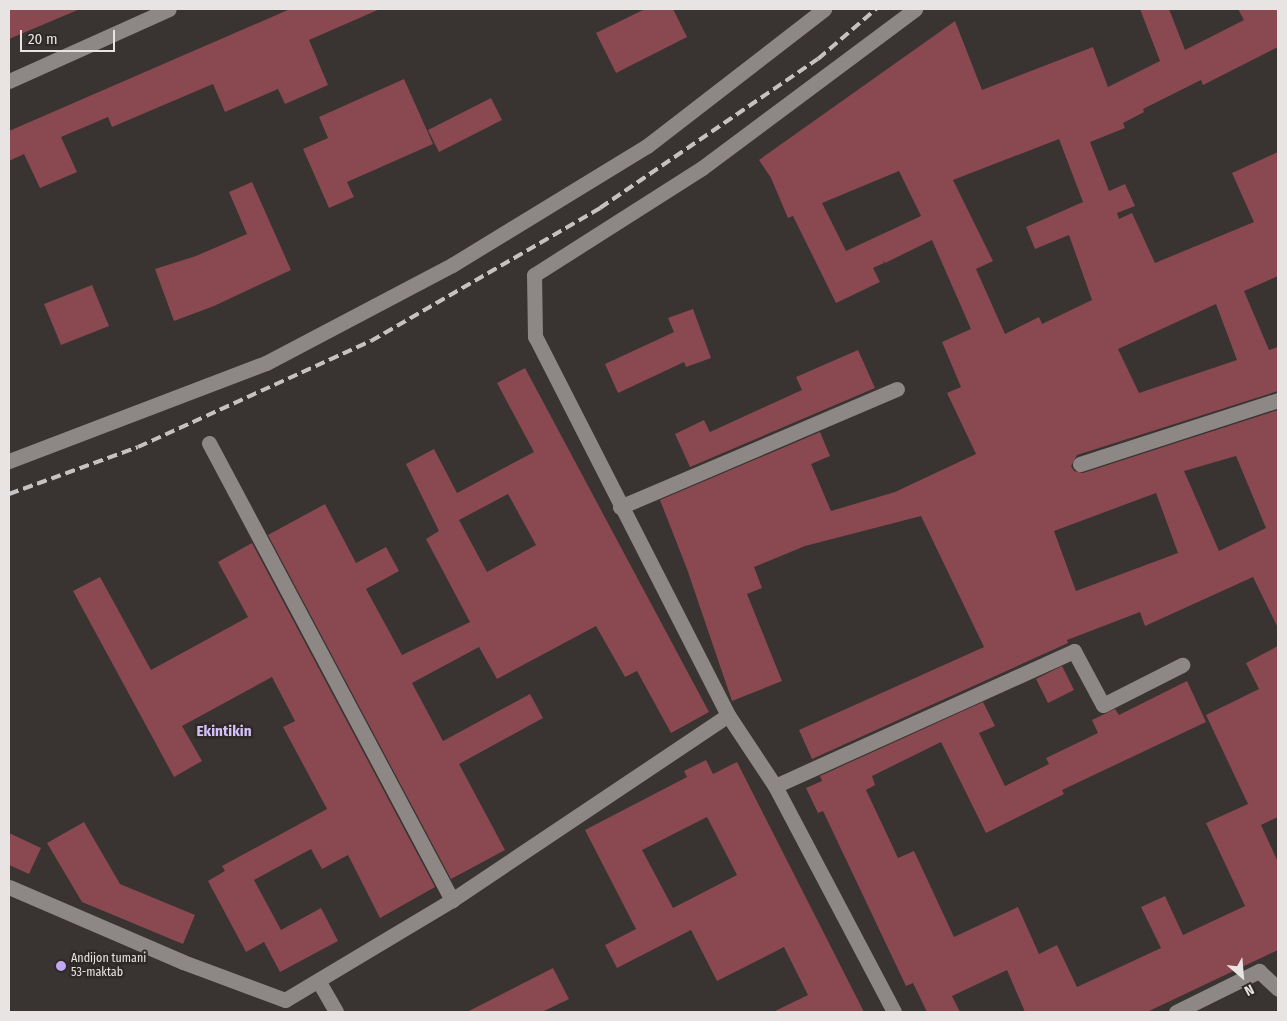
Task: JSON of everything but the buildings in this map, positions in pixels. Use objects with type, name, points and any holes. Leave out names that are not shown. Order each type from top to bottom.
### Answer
[{"type":"lane","points":[[9,81],[169,9]]},
{"type":"lane","points":[[9,461],[266,363],[452,265],[648,146],[824,9]]},
{"type":"lane","points":[[894,1012],[775,786],[728,715],[620,507],[535,337],[534,275],[702,168],[915,9]]},
{"type":"lane","points":[[620,507],[897,389]]},
{"type":"lane","points":[[1080,464],[1278,400]]},
{"type":"lane","points":[[209,443],[452,900]]},
{"type":"lane","points":[[775,786],[1074,651],[1104,705],[1182,665]]},
{"type":"lane","points":[[9,887],[183,962],[285,1000],[318,982],[452,900],[728,715]]},
{"type":"lane","points":[[1176,1012],[1259,971],[1278,989]]},
{"type":"lane","points":[[318,982],[336,1012]]},
{"type":"railway","points":[[9,494],[138,447],[371,341],[600,208],[818,59],[876,9]]},
{"type":"place","name":"Andijon tumani 53-maktab","points":[[61,966]]},
{"type":"district","name":"Ekintikin","points":[[224,732]]}]
